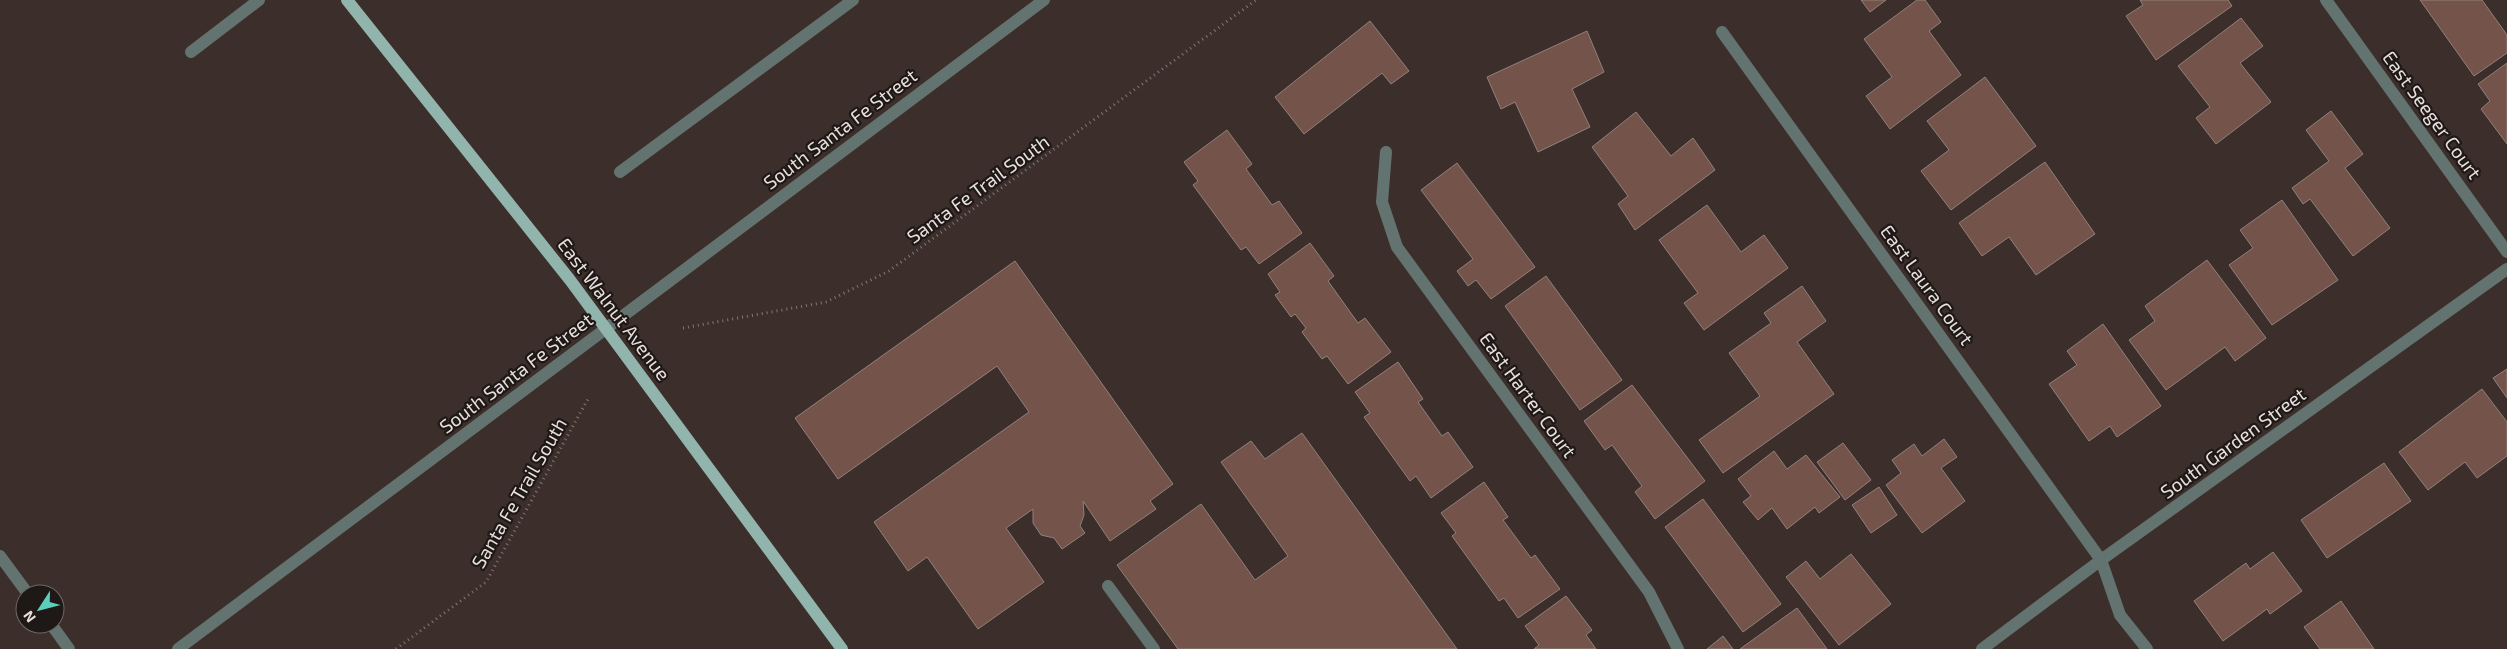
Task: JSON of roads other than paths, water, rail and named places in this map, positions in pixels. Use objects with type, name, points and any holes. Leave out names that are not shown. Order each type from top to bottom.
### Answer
[{"type":"main road","name":"East Walnut Avenue","points":[[347,0],[534,234],[842,649]]},
{"type":"street","points":[[191,52],[258,0]]},
{"type":"street","points":[[620,172],[853,0]]},
{"type":"street","name":"South Santa Fe Street","points":[[178,649],[1044,0]]},
{"type":"street","name":"East Seeger Court","points":[[2326,0],[2507,252]]},
{"type":"street","name":"East Laura Court","points":[[1722,32],[2101,560],[2120,615],[2146,649]]},
{"type":"street","name":"East Harter Court","points":[[1386,152],[1382,202],[1397,247],[1649,592],[1678,649]]},
{"type":"street","name":"South Garden Street","points":[[1982,649],[2101,560],[2507,269]]},
{"type":"street","points":[[0,556],[21,584]]},
{"type":"street","points":[[1108,586],[1154,649]]},
{"type":"street","points":[[58,634],[69,649]]}]
